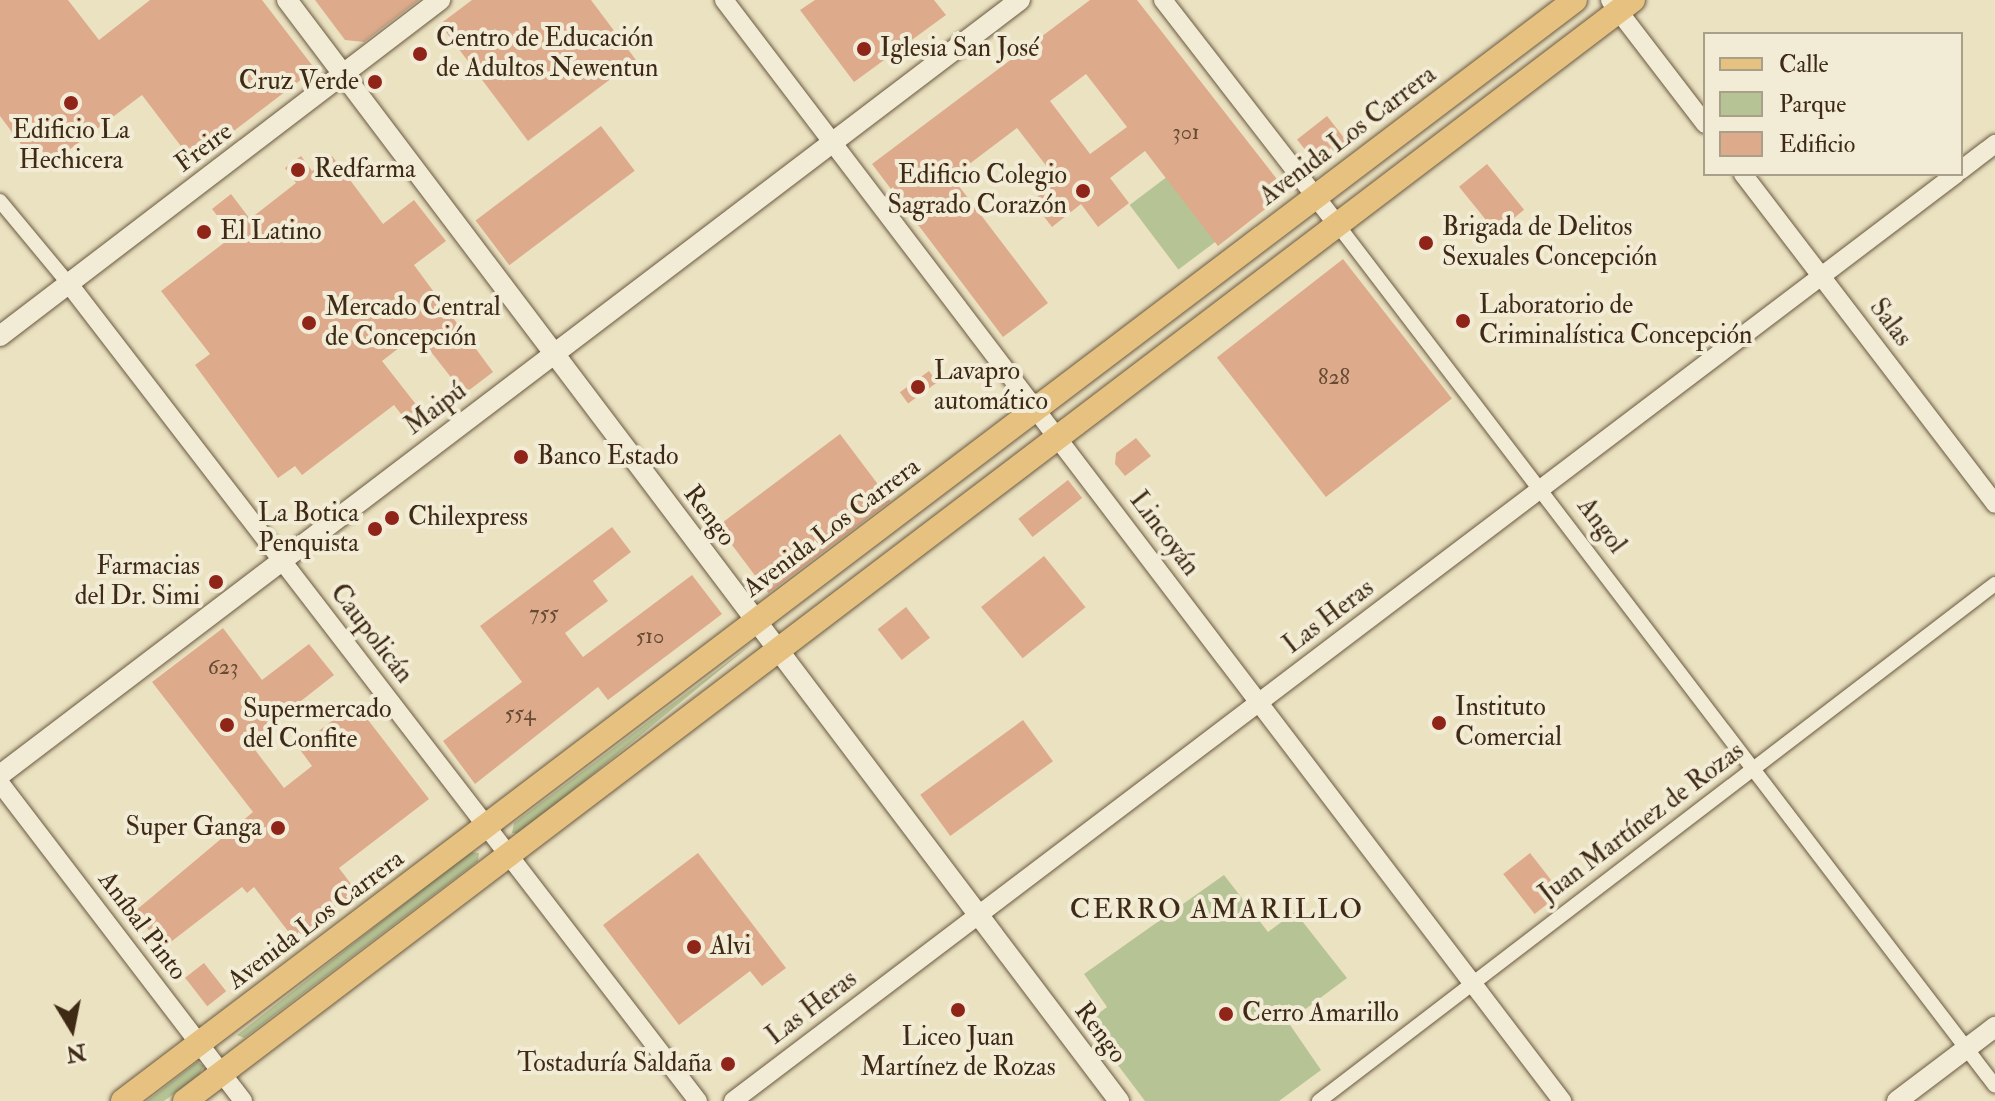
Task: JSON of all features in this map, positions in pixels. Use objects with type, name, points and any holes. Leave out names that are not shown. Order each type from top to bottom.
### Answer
[{"type":"main road","name":"Rengo","points":[[287,0],[1119,1101]]},
{"type":"main road","name":"Maipú","points":[[0,775],[1020,0]]},
{"type":"main road","name":"Avenida Los Carrera","points":[[123,1101],[1575,0]]},
{"type":"main road","name":"Freire","points":[[0,336],[343,75],[433,2]]},
{"type":"main road","points":[[185,1101],[1058,438],[1621,4]]},
{"type":"main road","points":[[1897,1101],[1995,1027]]},
{"type":"street","name":"Lincoyán","points":[[724,0],[1562,1101]]},
{"type":"street","name":"Angol","points":[[1163,0],[1995,1086]]},
{"type":"street","points":[[1621,4],[1703,121]]},
{"type":"street","points":[[1963,168],[1995,144]]},
{"type":"street","name":"Salas","points":[[1745,176],[1995,504]]},
{"type":"street","name":"Las Heras","points":[[733,1101],[1953,176]]},
{"type":"street","name":"Caupolicán","points":[[0,201],[69,284],[698,1101]]},
{"type":"street","name":"Juan Martínez de Rozas","points":[[1319,1101],[1995,584]]},
{"type":"street","name":"Aníbal Pinto","points":[[0,783],[243,1101]]},
{"type":"green space","points":[[1168,176],[1217,241],[1178,270],[1130,205]]},
{"type":"green space","points":[[753,643],[521,833],[512,833],[514,823]]},
{"type":"green space","points":[[470,852],[479,853],[478,861],[244,1038],[237,1035]]},
{"type":"green space","points":[[1224,875],[1268,932],[1295,912],[1347,978],[1288,1022],[1321,1070],[1279,1101],[1145,1101],[1086,1023],[1107,1007],[1084,974]]},
{"type":"green space","points":[[197,1062],[204,1066],[199,1075],[164,1101],[147,1101]]},
{"type":"building","points":[[0,0],[68,0],[99,40],[150,0],[262,0],[315,69],[193,162],[142,95],[41,171],[0,116]]},
{"type":"building","points":[[315,0],[419,0],[364,42],[345,40]]},
{"type":"building","points":[[472,0],[591,0],[636,60],[528,141],[440,24]]},
{"type":"building","name":"Iglesia San José","points":[[815,0],[934,0],[946,15],[854,82],[800,10]]},
{"type":"building","points":[[1090,0],[1137,0],[1287,192],[1218,246],[1145,151],[1110,178],[1129,203],[1098,227],[1081,204],[1052,227],[1032,201],[1058,181],[1017,128],[952,177],[1048,303],[1003,337],[872,164]],"holes":[[[1086,74],[1127,127],[1090,154],[1050,101]]]},
{"type":"building","points":[[1327,116],[1347,142],[1317,165],[1297,139]]},
{"type":"building","points":[[601,126],[635,171],[509,265],[476,220]]},
{"type":"building","name":"Mercado Central de Concepción","points":[[301,156],[312,171],[332,156],[383,224],[414,200],[446,241],[414,265],[493,372],[464,394],[417,334],[382,361],[429,421],[415,432],[394,405],[302,475],[295,466],[278,478],[195,365],[210,354],[161,291],[233,236],[212,209],[231,194],[250,219],[296,183],[285,168]]},
{"type":"building","points":[[1487,164],[1524,210],[1496,233],[1459,187]]},
{"type":"building","points":[[1343,259],[1452,398],[1326,497],[1217,358]]},
{"type":"building","name":"Lavapro automático","points":[[929,371],[937,382],[908,403],[900,392]]},
{"type":"building","points":[[840,434],[891,501],[768,593],[718,526]]},
{"type":"building","points":[[1136,438],[1151,456],[1125,476],[1115,464],[1116,453]]},
{"type":"building","points":[[1068,480],[1082,498],[1033,537],[1018,519]]},
{"type":"building","points":[[612,527],[631,552],[593,581],[608,601],[565,633],[583,657],[692,575],[722,614],[608,700],[598,687],[475,784],[443,741],[522,682],[480,626]]},
{"type":"building","points":[[1044,556],[1086,607],[1023,658],[981,607]]},
{"type":"building","points":[[906,607],[930,638],[902,660],[878,629]]},
{"type":"building","points":[[223,628],[262,680],[309,644],[334,675],[249,742],[284,788],[312,766],[298,747],[355,703],[429,799],[339,868],[357,892],[294,939],[254,887],[247,893],[242,887],[163,948],[134,912],[253,812],[152,682]]},
{"type":"building","points":[[1023,720],[1053,761],[950,836],[920,795]]},
{"type":"building","name":"Alvi","points":[[698,853],[786,968],[762,986],[750,971],[679,1025],[603,925]]},
{"type":"building","points":[[1530,853],[1561,893],[1535,914],[1503,874]]},
{"type":"building","points":[[204,963],[226,991],[207,1006],[185,978]]},
{"type":"place","name":"Iglesia San José","points":[[864,49]]},
{"type":"place","name":"Centro de Educación de Adultos Newentun","points":[[420,54]]},
{"type":"place","name":"Cruz Verde","points":[[375,82]]},
{"type":"place","name":"Edificio La Hechicera","points":[[71,103]]},
{"type":"place","name":"Redfarma","points":[[298,170]]},
{"type":"place","name":"Edificio Colegio Sagrado Corazón","points":[[1083,191]]},
{"type":"place","name":"El Latino","points":[[204,232]]},
{"type":"place","name":"Brigada de Delitos Sexuales Concepción","points":[[1426,243]]},
{"type":"place","name":"Laboratorio de Criminalística Concepción","points":[[1463,321]]},
{"type":"place","name":"Mercado Central de Concepción","points":[[309,323]]},
{"type":"place","name":"Lavapro automático","points":[[918,387]]},
{"type":"place","name":"Banco Estado","points":[[521,457]]},
{"type":"place","name":"Chilexpress","points":[[392,518]]},
{"type":"place","name":"La Botica Penquista","points":[[375,529]]},
{"type":"place","name":"Farmacias del Dr. Simi","points":[[216,582]]},
{"type":"place","name":"Instituto Comercial","points":[[1439,723]]},
{"type":"place","name":"Supermercado del Confite","points":[[227,725]]},
{"type":"place","name":"Super Ganga","points":[[278,828]]},
{"type":"place","name":"Alvi","points":[[694,947]]},
{"type":"place","name":"Liceo Juan Martínez de Rozas","points":[[958,1010]]},
{"type":"place","name":"Cerro Amarillo","points":[[1226,1014]]},
{"type":"place","name":"Tostaduría Saldaña","points":[[728,1064]]},
{"type":"district","name":"CERRO AMARILLO","points":[[1217,910]]}]
